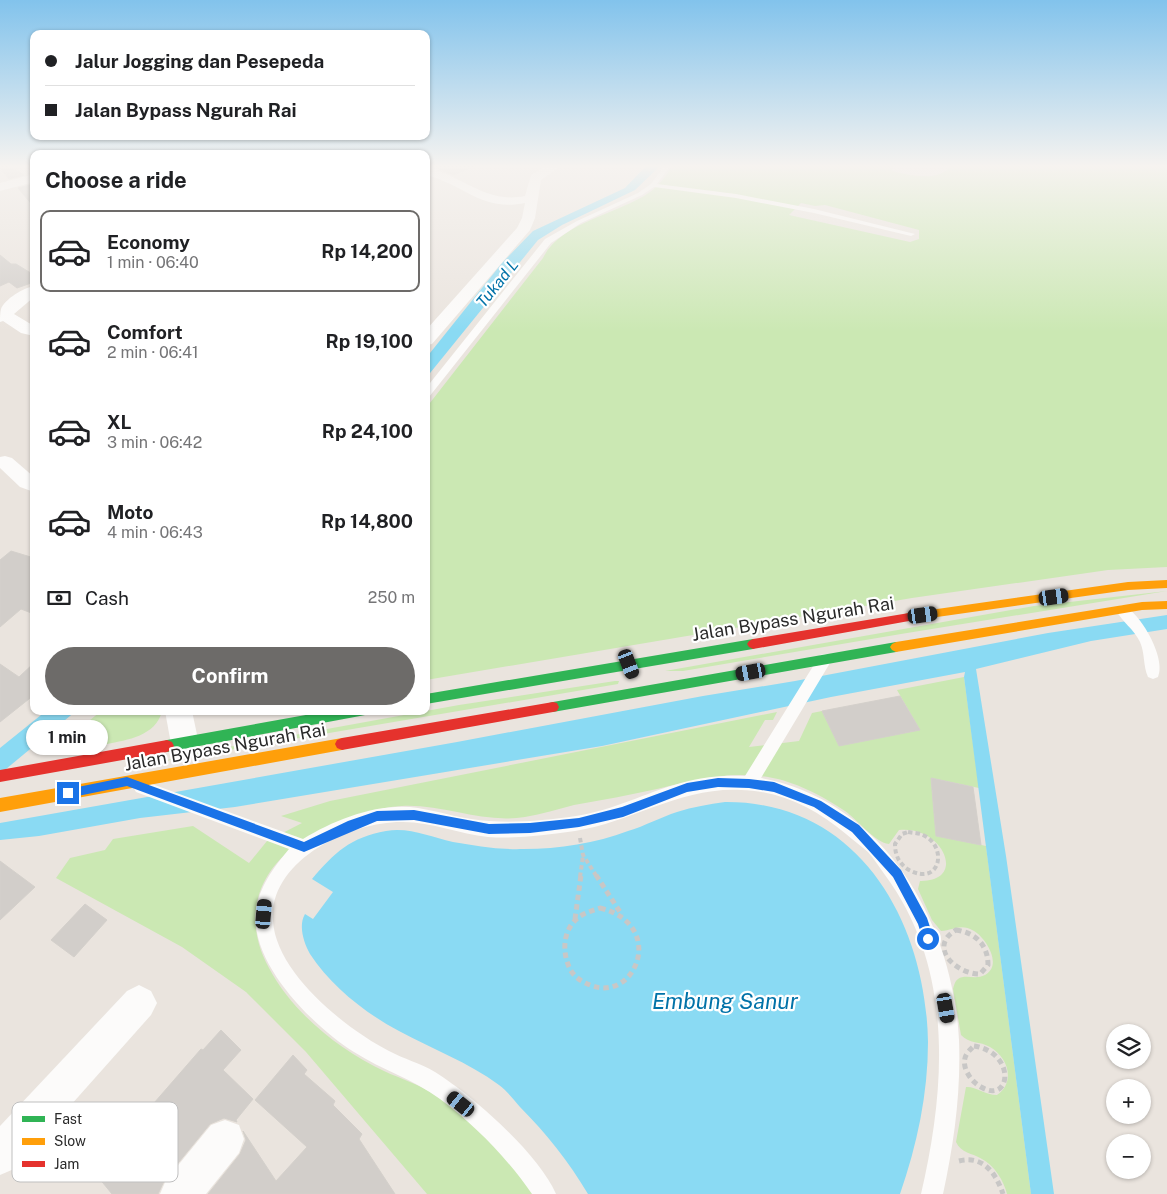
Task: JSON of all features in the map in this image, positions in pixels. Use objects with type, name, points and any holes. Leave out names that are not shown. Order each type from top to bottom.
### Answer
[{"type":"highway","name":"Jalan Bypass Ngurah Rai","points":[[0,805],[127,782],[634,678],[923,615],[1128,586],[1167,584]]},
{"type":"highway","name":"Jalan Bypass Ngurah Rai","points":[[430,699],[825,659],[1126,614],[1167,605]]},
{"type":"highway","name":"Jalan Bypass Ngurah Rai","points":[[0,776],[339,715]]},
{"type":"street","points":[[430,335],[523,230],[528,221]]},
{"type":"street","points":[[30,293],[16,302],[3,316],[30,330]]},
{"type":"street","points":[[5,462],[30,480]]},
{"type":"street","points":[[179,715],[186,744]]},
{"type":"street","points":[[48,1102],[139,1003]]},
{"type":"street","points":[[180,1194],[226,1139]]},
{"type":"street","points":[[0,1155],[12,1142]]},
{"type":"lane","points":[[430,390],[536,258],[540,248],[562,231],[584,221]]},
{"type":"lane","points":[[855,221],[910,234]]},
{"type":"lane","points":[[1126,614],[1143,635],[1151,650],[1153,673]]},
{"type":"lane","points":[[749,784],[825,659]]},
{"type":"lane","points":[[127,782],[304,847]]},
{"type":"lane","points":[[545,1194],[530,1171],[500,1138],[461,1104],[430,1080],[378,1056],[338,1028],[298,992],[274,955],[264,924],[265,903],[273,881],[304,847],[334,832],[377,816],[414,815],[489,829],[530,828],[579,822],[623,812],[650,800],[687,788],[718,782],[774,787],[818,804],[856,828],[897,874],[923,922],[941,981],[948,1021],[950,1092],[946,1127],[932,1194]]},
{"type":"path","points":[[915,832],[922,835],[935,845],[940,859],[939,865],[930,874],[916,874],[897,858],[895,844],[902,834],[915,832]]},
{"type":"path","points":[[575,920],[583,856],[581,842]]},
{"type":"path","points":[[583,856],[623,916],[632,926],[637,937],[639,951],[636,964],[629,976],[618,984],[605,988],[592,986],[581,981],[572,972],[566,961],[564,948],[565,936],[575,920],[589,910],[600,908],[611,910],[623,916]]},
{"type":"path","points":[[956,930],[970,933],[977,937],[987,951],[989,958],[985,970],[973,975],[958,970],[947,957],[944,943],[950,932],[956,930]]},
{"type":"path","points":[[974,1046],[987,1048],[999,1058],[1005,1072],[1003,1086],[992,1091],[986,1090],[973,1081],[965,1067],[966,1054],[969,1049],[974,1046]]},
{"type":"path","points":[[953,1169],[958,1162],[965,1159],[981,1163],[996,1178],[1003,1194]]},
{"type":"green space","points":[[589,221],[815,221],[910,242],[919,239],[919,230],[884,221],[1167,221],[1167,567],[1108,570],[912,598],[430,679],[430,403],[551,246],[576,227]]},
{"type":"green space","points":[[1167,591],[683,671],[665,671],[1034,606]]},
{"type":"green space","points":[[964,677],[979,788],[931,778],[936,835],[986,846],[1031,1194],[1007,1194],[1004,1184],[991,1165],[964,1151],[956,1142],[966,1087],[997,1095],[1003,1090],[1008,1077],[1005,1063],[996,1051],[986,1045],[968,1040],[961,1035],[953,989],[958,979],[982,976],[990,971],[993,959],[988,945],[979,934],[965,927],[941,931],[932,920],[918,889],[920,881],[935,879],[943,873],[946,864],[944,854],[938,844],[928,836],[915,831],[899,830],[889,844],[883,842],[836,805],[788,782],[753,775],[712,777],[525,817],[494,818],[418,806],[384,808],[358,816],[299,844],[277,863],[267,877],[260,891],[256,906],[257,937],[269,968],[291,1000],[318,1028],[350,1052],[384,1071],[429,1091],[459,1112],[496,1145],[534,1194],[427,1194],[306,1052],[246,992],[182,947],[56,878],[70,858],[105,850],[113,839],[193,826],[249,863],[267,841],[302,823],[281,816],[330,801],[777,712],[773,720],[765,720],[749,747],[799,741],[812,713],[822,711],[839,745],[920,730],[897,690]]},
{"type":"green space","points":[[619,681],[618,684],[165,761],[179,756],[404,715],[430,715],[430,710]]},
{"type":"green space","points":[[96,715],[160,715],[154,726],[140,735],[123,741],[96,746],[86,746],[80,743],[83,726]]},
{"type":"water","name":"Tukad L","points":[[555,221],[571,221],[538,240],[430,373],[430,353],[502,263],[533,231]]},
{"type":"water","points":[[1167,615],[1167,629],[1091,641],[976,669],[1006,856],[1054,1194],[1031,1194],[964,677],[965,672],[831,697],[602,746],[235,807],[140,818],[39,836],[0,840],[0,823],[795,681],[1048,633]]},
{"type":"water","points":[[41,715],[71,715],[0,774],[0,748]]},
{"type":"water","name":"Embung Sanur","points":[[725,802],[772,807],[813,822],[848,846],[876,877],[898,913],[914,954],[924,997],[928,1042],[924,1100],[912,1157],[900,1194],[588,1194],[557,1148],[502,1087],[475,1069],[386,1024],[361,1007],[338,988],[318,966],[304,940],[302,924],[305,914],[313,919],[333,892],[312,879],[336,854],[363,837],[386,831],[403,830],[453,842],[488,847],[515,849],[551,848],[603,839],[677,812]]},
{"type":"building","points":[[0,255],[11,264],[16,264],[30,273],[30,283],[17,288],[9,282],[0,286]]},
{"type":"building","points":[[11,551],[30,557],[30,612],[21,609],[0,627],[0,560]]},
{"type":"building","points":[[0,664],[19,677],[30,667],[30,698],[0,722]]},
{"type":"building","points":[[900,696],[920,730],[839,746],[822,711]]},
{"type":"building","points":[[931,778],[973,787],[981,845],[936,836]]},
{"type":"building","points":[[0,861],[35,887],[0,920]]},
{"type":"building","points":[[85,904],[107,920],[74,957],[51,940]]},
{"type":"building","points":[[221,1030],[241,1050],[223,1070],[253,1099],[236,1120],[237,1122],[224,1118],[210,1124],[178,1163],[178,1102],[155,1102],[201,1049],[203,1050]]},
{"type":"building","points":[[293,1055],[307,1070],[304,1074],[335,1101],[333,1105],[362,1134],[359,1139],[395,1194],[208,1194],[240,1154],[246,1140],[243,1131],[276,1181],[307,1147],[255,1100]]},
{"type":"building","points":[[102,1182],[164,1182],[158,1194],[112,1194]]},
{"type":"traffic: fast","points":[[430,698],[753,644]]},
{"type":"traffic: fast","points":[[553,707],[896,647]]},
{"type":"traffic: fast","points":[[167,746],[338,715]]},
{"type":"traffic: slow","points":[[909,617],[1128,586],[1167,584]]},
{"type":"traffic: slow","points":[[896,647],[1142,606],[1167,605]]},
{"type":"traffic: slow","points":[[0,805],[342,744]]},
{"type":"traffic: jam","points":[[753,644],[909,617]]},
{"type":"traffic: jam","points":[[342,744],[553,707]]},
{"type":"traffic: jam","points":[[0,776],[167,746]]},
{"type":"route","points":[[68,793],[127,782],[304,847],[325,836],[377,816],[414,815],[452,824],[489,829],[530,828],[579,822],[623,812],[650,800],[687,788],[718,782],[774,787],[818,804],[856,828],[880,852],[897,874],[908,891],[923,922],[928,939]]}]
